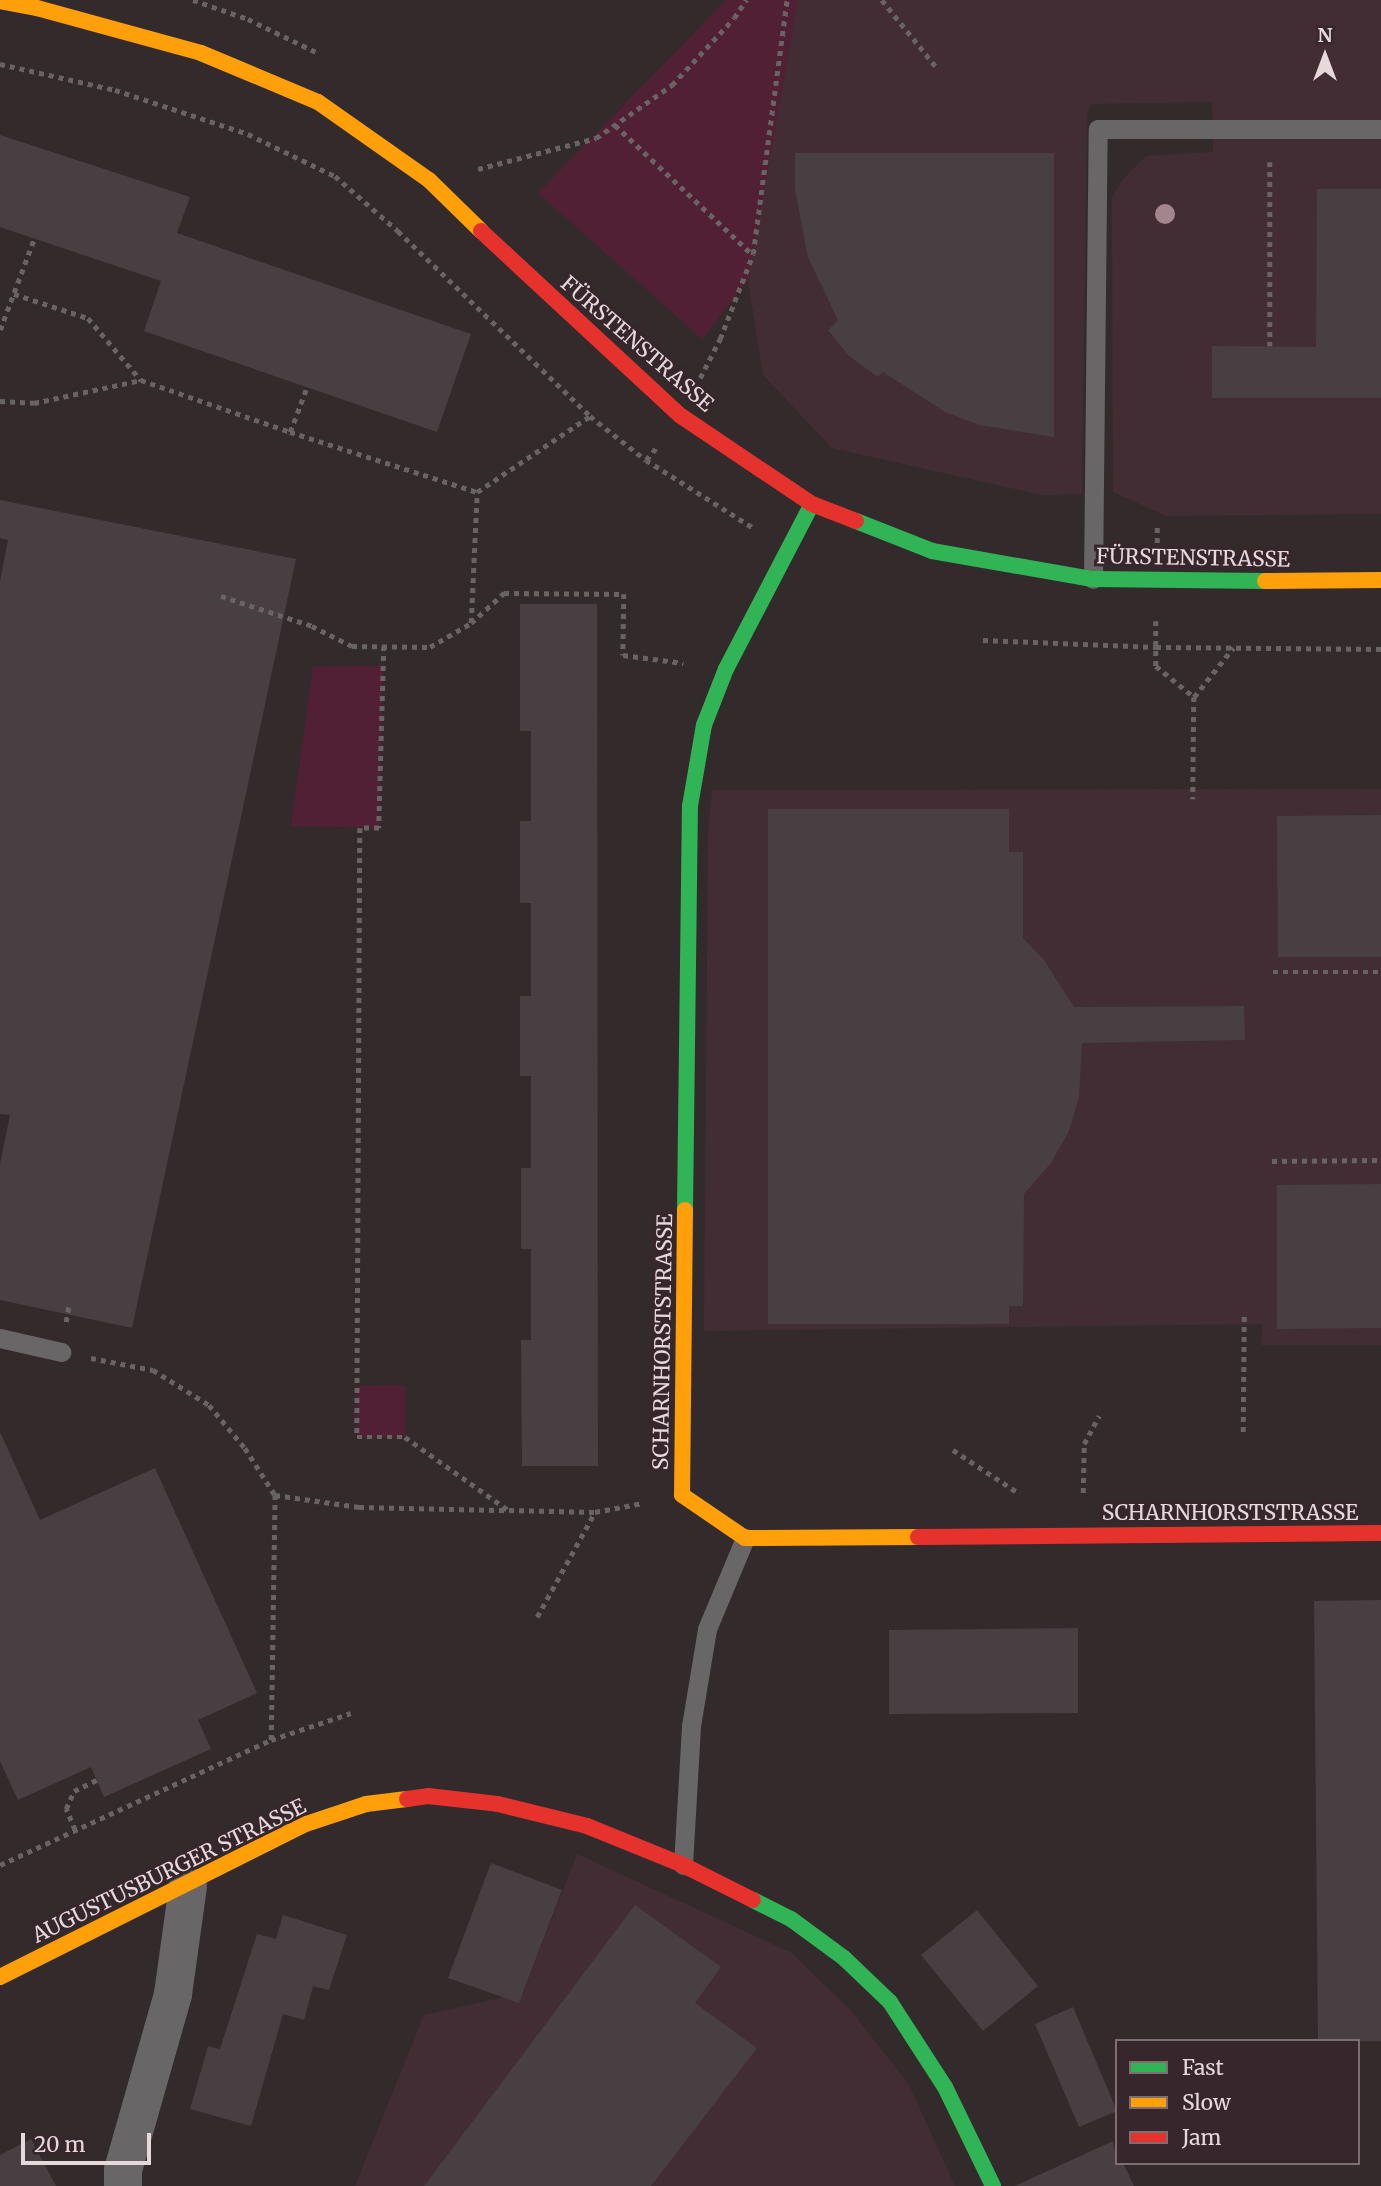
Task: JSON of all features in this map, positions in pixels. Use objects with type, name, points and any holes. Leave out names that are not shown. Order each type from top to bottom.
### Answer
[{"type":"street","name":"FÜRSTENSTRASSE","points":[[0,1],[37,8],[201,53],[318,102],[429,180],[520,269],[681,416],[812,504],[932,551],[1093,579],[1156,582],[1381,580]]},
{"type":"street","name":"SCHARNHORSTSTRASSE","points":[[812,504],[726,669],[704,725],[690,806],[682,1495],[744,1538],[1381,1533]]},
{"type":"street","name":"AUGUSTUSBURGER STRASSE","points":[[0,1977],[188,1886],[306,1825],[366,1804],[428,1796],[498,1804],[587,1826],[683,1865],[791,1919],[844,1958],[890,2002],[945,2087],[993,2186]]},
{"type":"street","points":[[123,2186],[122,2170],[173,1994],[188,1886]]},
{"type":"lane","points":[[1093,579],[1098,129],[1381,129]]},
{"type":"lane","points":[[0,1338],[61,1352]]},
{"type":"lane","points":[[683,1865],[691,1726],[706,1629],[744,1538]]},
{"type":"path","points":[[429,180],[596,138],[672,85],[734,19],[746,0]]},
{"type":"path","points":[[681,416],[720,339],[753,254],[787,0]]},
{"type":"path","points":[[882,0],[937,68]]},
{"type":"path","points":[[0,64],[115,90],[248,134],[335,176],[398,231],[590,416],[477,492]]},
{"type":"path","points":[[615,125],[753,254]]},
{"type":"path","points":[[1270,128],[1270,346]]},
{"type":"path","points":[[0,330],[34,239]]},
{"type":"path","points":[[14,294],[88,318],[141,380],[290,432],[477,492]]},
{"type":"path","points":[[0,401],[34,403],[141,380]]},
{"type":"path","points":[[290,432],[307,387]]},
{"type":"path","points":[[646,460],[788,550]]},
{"type":"path","points":[[471,623],[477,492]]},
{"type":"path","points":[[1157,523],[1156,666],[1195,696]]},
{"type":"path","points":[[221,596],[312,626],[352,646],[430,647],[471,623],[504,593],[624,594],[623,655],[726,669]]},
{"type":"path","points":[[983,639],[1156,647],[1381,649]]},
{"type":"path","points":[[384,646],[379,828],[360,828],[357,1437],[405,1437],[508,1510]]},
{"type":"path","points":[[1193,799],[1195,696],[1233,648]]},
{"type":"path","points":[[1273,972],[1381,972]]},
{"type":"path","points":[[1272,1161],[1381,1160]]},
{"type":"path","points":[[1242,1432],[1244,1313]]},
{"type":"path","points":[[61,1352],[153,1370],[209,1405],[245,1448],[275,1495],[271,1740]]},
{"type":"path","points":[[1082,1536],[1084,1444],[1099,1416]]},
{"type":"path","points":[[275,1495],[359,1507],[595,1512],[682,1495]]},
{"type":"path","points":[[537,1616],[595,1512]]},
{"type":"path","points":[[0,1865],[271,1740],[351,1713]]},
{"type":"path","points":[[75,1830],[66,1809],[74,1791],[96,1780]]},
{"type":"shaded area","points":[[726,0],[798,0],[748,281],[702,339],[538,193]]},
{"type":"shaded area","points":[[798,0],[1381,0],[1381,514],[1166,516],[1113,492],[1112,197],[1124,178],[1146,156],[1213,152],[1212,102],[1091,104],[1087,115],[1082,494],[1042,495],[832,448],[763,375],[748,281]]},
{"type":"shaded area","points":[[383,666],[379,828],[291,826],[313,667]]},
{"type":"shaded area","points":[[1381,789],[1381,1345],[1261,1345],[1263,1324],[704,1331],[708,834],[712,790]]},
{"type":"shaded area","points":[[405,1385],[405,1437],[357,1437],[357,1386]]},
{"type":"shaded area","points":[[577,1854],[792,1953],[853,2013],[909,2085],[955,2186],[355,2186],[424,2015],[523,1993]]},
{"type":"building","points":[[0,135],[190,197],[177,233],[471,334],[437,432],[144,331],[161,281],[0,227]]},
{"type":"building","points":[[795,153],[1054,153],[1054,437],[979,425],[945,412],[883,372],[878,377],[849,356],[828,330],[838,320],[808,257],[795,190]]},
{"type":"building","points":[[1317,189],[1381,189],[1381,398],[1212,398],[1212,346],[1316,347]]},
{"type":"building","points":[[0,500],[296,559],[132,1328],[0,1300],[0,1164],[10,1115],[0,1114],[0,581],[8,540],[0,538]]},
{"type":"building","points":[[520,604],[597,604],[598,1466],[522,1466],[521,1340],[531,1340],[531,1249],[521,1249],[521,1168],[531,1168],[531,1076],[520,1076],[520,996],[531,996],[531,903],[520,903],[520,821],[531,821],[531,731],[520,731]]},
{"type":"building","points":[[768,809],[1009,809],[1009,852],[1023,852],[1023,938],[1044,960],[1074,1007],[1244,1006],[1245,1040],[1082,1043],[1079,1097],[1069,1131],[1051,1163],[1024,1194],[1023,1306],[1009,1306],[1009,1324],[768,1324]]},
{"type":"building","points":[[1381,815],[1381,957],[1278,957],[1277,816]]},
{"type":"building","points":[[1381,1184],[1381,1328],[1277,1329],[1277,1185]]},
{"type":"building","points":[[0,1432],[40,1520],[155,1468],[257,1693],[198,1720],[211,1749],[104,1797],[91,1767],[18,1800],[0,1761]]},
{"type":"building","points":[[1381,1600],[1381,2041],[1318,2039],[1314,1601]]},
{"type":"building","points":[[1078,1628],[1078,1713],[889,1714],[889,1630]]},
{"type":"building","points":[[491,1863],[562,1890],[519,2003],[448,1978]]},
{"type":"building","points":[[635,1905],[721,1967],[695,2003],[757,2048],[651,2186],[424,2186]]},
{"type":"building","points":[[977,1910],[1038,1986],[983,2031],[921,1955]]},
{"type":"building","points":[[283,1915],[347,1935],[329,1990],[313,1986],[304,2020],[283,2014],[251,2126],[190,2109],[208,2046],[220,2049],[257,1934],[276,1939]]},
{"type":"building","points":[[1073,2007],[1115,2112],[1079,2127],[1035,2024]]},
{"type":"building","points":[[31,2139],[56,2186],[0,2186],[0,2155]]},
{"type":"building","points":[[1113,2141],[1115,2165],[1124,2165],[1134,2186],[1015,2186]]},
{"type":"traffic: fast","points":[[685,1210],[690,806],[704,725],[726,669],[812,504]]},
{"type":"traffic: fast","points":[[856,521],[932,551],[1093,579],[1265,581]]},
{"type":"traffic: fast","points":[[753,1900],[791,1919],[844,1958],[890,2002],[945,2087],[993,2186]]},
{"type":"traffic: slow","points":[[0,1],[37,8],[201,53],[318,102],[429,180],[481,231]]},
{"type":"traffic: slow","points":[[1265,581],[1381,580]]},
{"type":"traffic: slow","points":[[685,1210],[682,1495],[745,1538],[918,1537]]},
{"type":"traffic: slow","points":[[0,1977],[306,1824],[366,1804],[407,1799]]},
{"type":"traffic: jam","points":[[481,231],[681,416],[812,504],[856,521]]},
{"type":"traffic: jam","points":[[918,1537],[1381,1533]]},
{"type":"traffic: jam","points":[[407,1799],[428,1796],[498,1804],[587,1826],[683,1865],[753,1900]]}]
